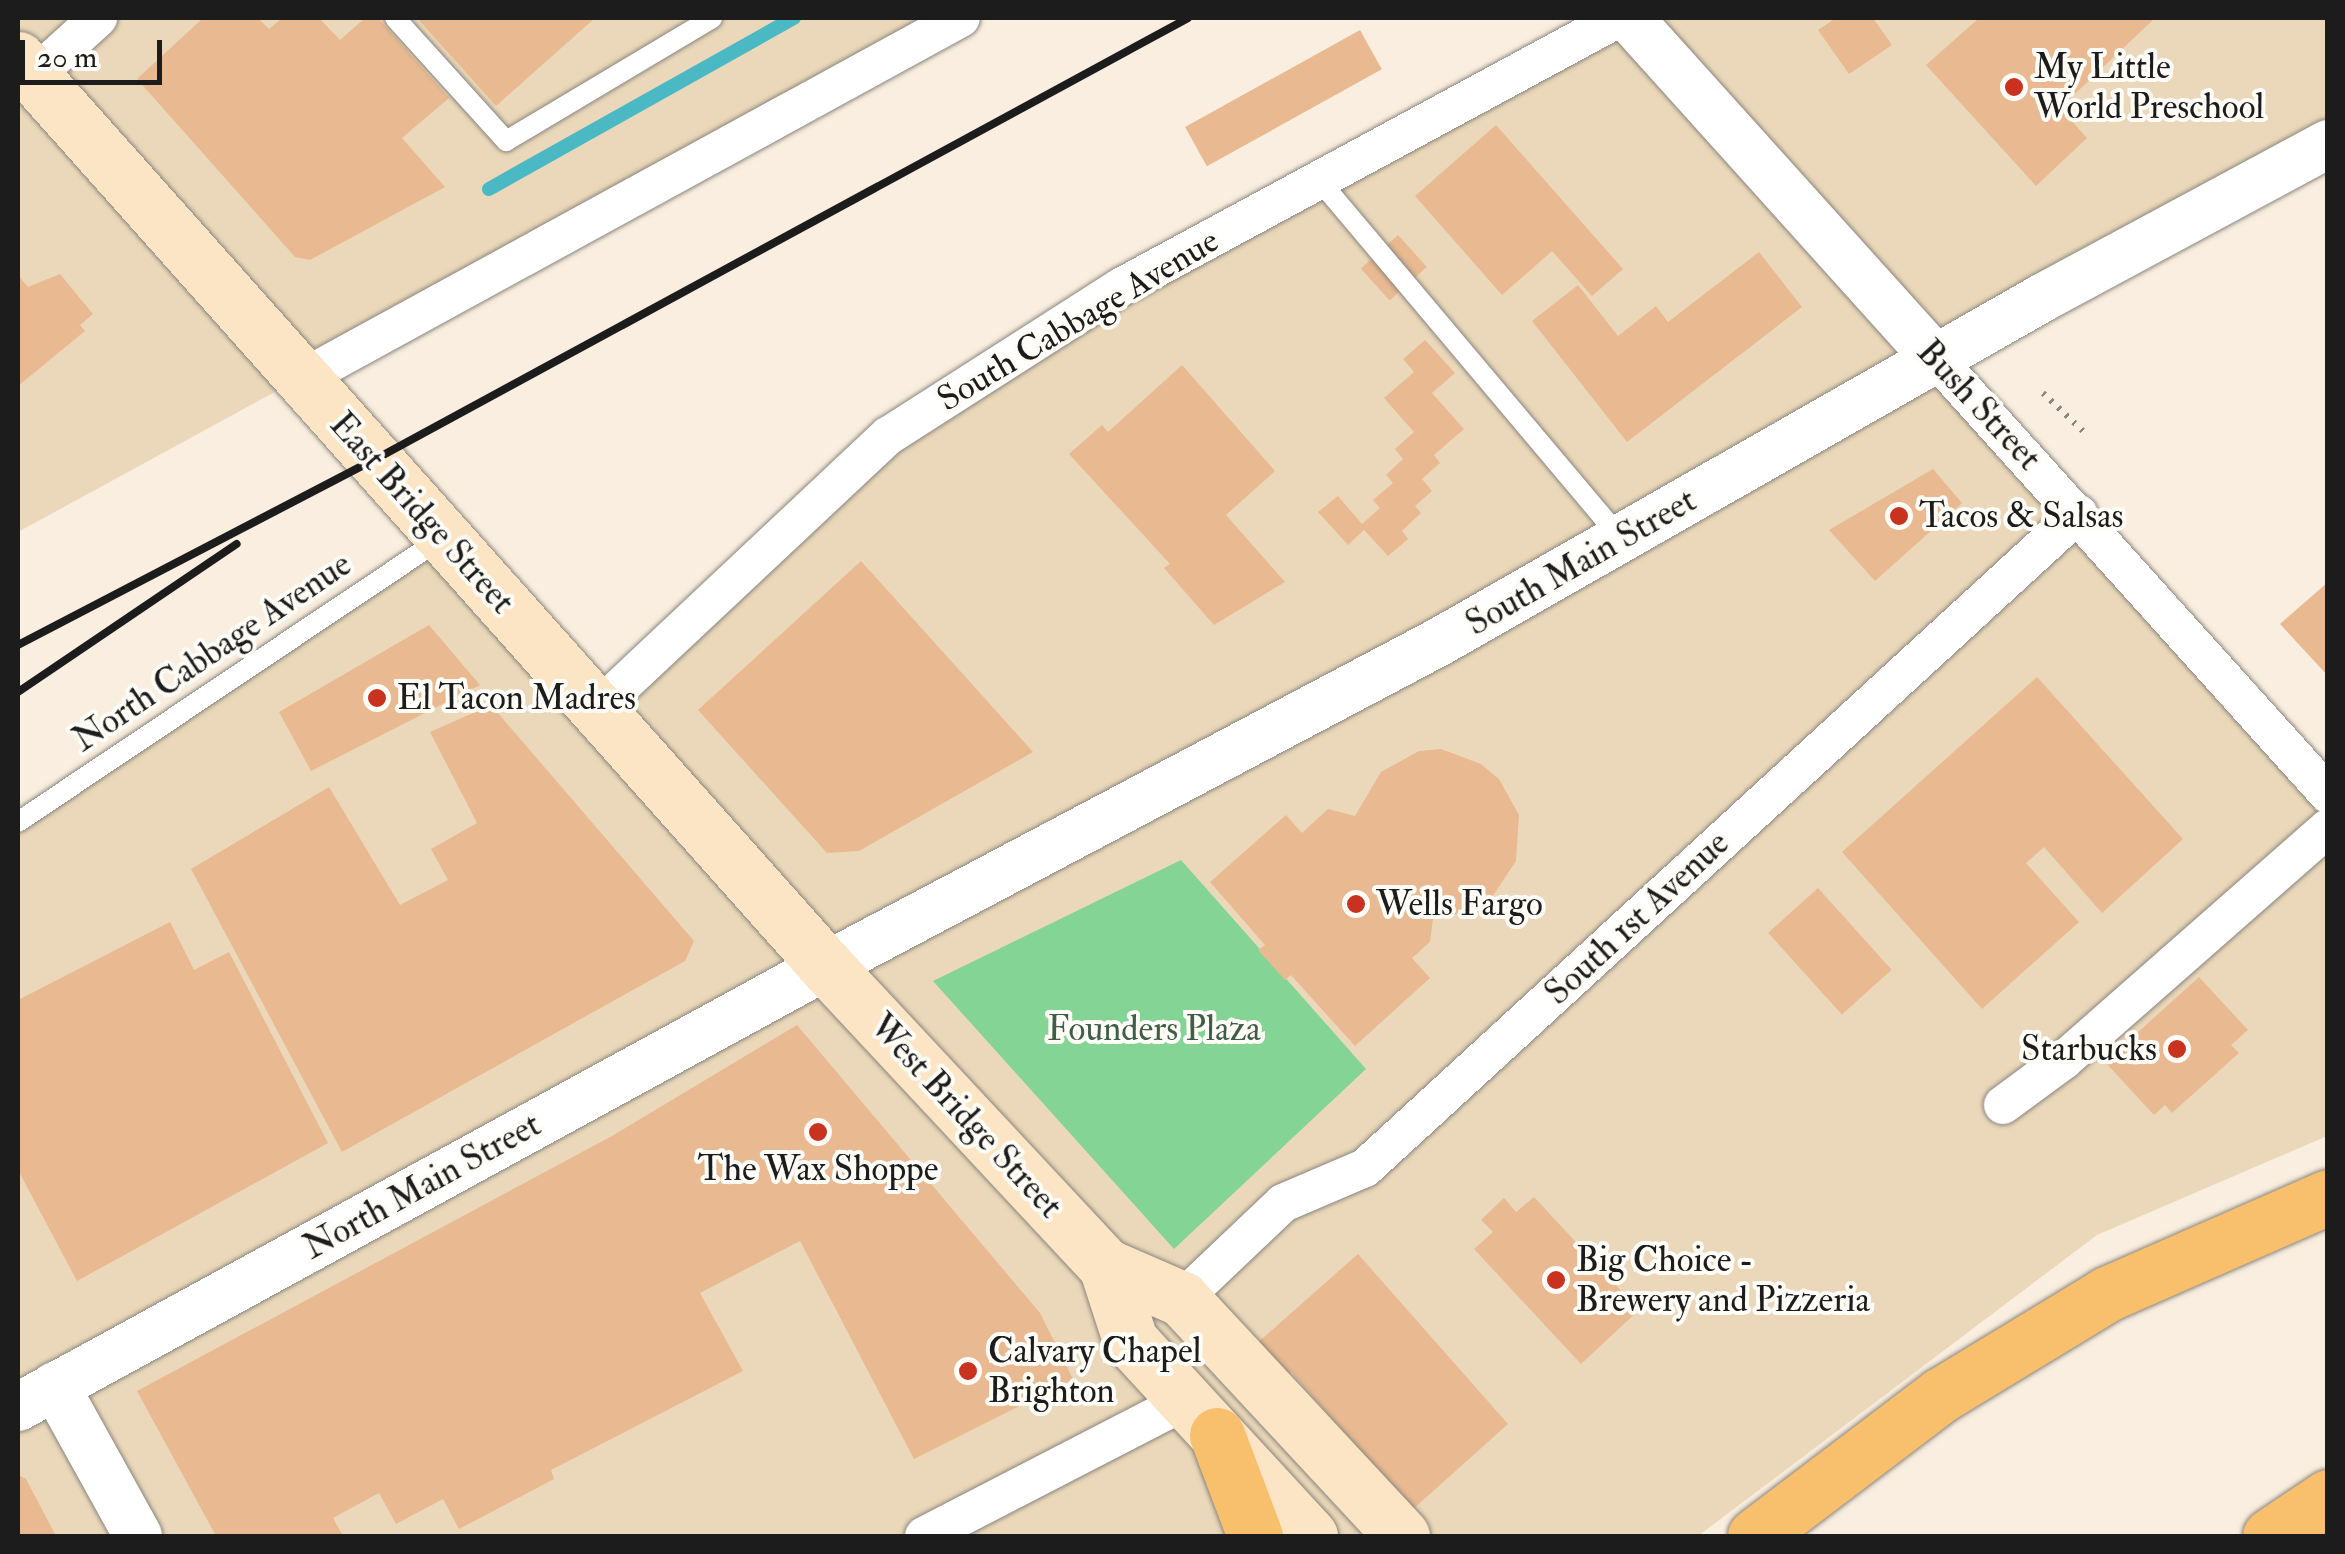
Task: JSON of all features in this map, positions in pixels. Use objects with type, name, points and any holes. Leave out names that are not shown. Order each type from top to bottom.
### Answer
[{"type":"highway","points":[[1755,1536],[1941,1395],[2106,1294],[2328,1197]]},
{"type":"highway","points":[[1201,1418],[1255,1536]]},
{"type":"highway","points":[[2270,1536],[2328,1497]]},
{"type":"main road","name":"East Bridge Street","points":[[25,68],[826,966]]},
{"type":"main road","name":"West Bridge Street","points":[[826,966],[1106,1266],[1182,1299],[1402,1536]]},
{"type":"main road","name":"West Bridge Street","points":[[1106,1266],[1130,1340],[1310,1536]]},
{"type":"street","points":[[25,68],[98,18]]},
{"type":"street","points":[[301,380],[961,18]]},
{"type":"street","name":"South Cabbage Avenue","points":[[598,708],[888,436],[1121,287],[1619,18]]},
{"type":"street","name":"Bush Street","points":[[1628,18],[2328,794]]},
{"type":"street","name":"South Main Street","points":[[826,966],[1621,539],[1936,359],[2328,144]]},
{"type":"street","name":"South 1st Avenue","points":[[1182,1299],[1283,1203],[1365,1168],[2078,514]]},
{"type":"street","points":[[2003,1105],[2064,1060],[2328,828]]},
{"type":"street","name":"North Main Street","points":[[36,1396],[826,966]]},
{"type":"street","points":[[36,1396],[138,1536]]},
{"type":"street","points":[[924,1536],[1201,1418]]},
{"type":"lane","points":[[395,18],[506,141],[712,18]]},
{"type":"lane","points":[[1319,180],[1621,539]]},
{"type":"lane","name":"North Cabbage Avenue","points":[[18,822],[444,536]]},
{"type":"path","points":[[2043,393],[2085,434]]},
{"type":"shaded area","points":[[18,18],[961,18],[18,532]]},
{"type":"shaded area","points":[[1619,18],[2327,18],[2327,144],[1936,359],[2327,773],[2327,1136],[2097,1235],[1698,1536],[18,1536],[18,822],[443,536],[598,707],[888,436]]},
{"type":"green space","name":"Founders Plaza","points":[[1181,860],[1366,1069],[1174,1249],[933,981]]},
{"type":"building","points":[[203,18],[258,18],[269,29],[282,18],[319,18],[340,40],[365,18],[378,18],[449,98],[402,138],[445,187],[310,260],[295,257],[137,79]]},
{"type":"building","points":[[417,18],[595,18],[496,106]]},
{"type":"building","points":[[1836,18],[1873,18],[1892,45],[1849,74],[1818,30]]},
{"type":"building","name":"My Little World Preschool","points":[[1979,18],[2155,18],[2060,108],[2087,138],[2036,186],[1926,65]]},
{"type":"building","points":[[1360,30],[1382,69],[1207,166],[1185,127]]},
{"type":"building","points":[[1496,125],[1623,269],[1592,296],[1552,251],[1502,295],[1415,196]]},
{"type":"building","points":[[1398,235],[1427,267],[1390,300],[1361,268]]},
{"type":"building","points":[[1759,252],[1802,307],[1627,442],[1532,321],[1578,285],[1618,336],[1656,306],[1668,322]]},
{"type":"building","points":[[60,274],[93,314],[80,325],[85,331],[18,386],[18,275],[28,287]]},
{"type":"building","points":[[1425,340],[1455,373],[1432,393],[1464,429],[1434,455],[1440,463],[1422,479],[1432,491],[1415,506],[1421,513],[1402,531],[1408,539],[1388,556],[1364,530],[1348,545],[1318,512],[1338,496],[1362,524],[1380,508],[1373,500],[1393,483],[1386,475],[1403,459],[1395,449],[1414,432],[1384,398],[1414,372],[1403,359]]},
{"type":"building","points":[[1182,365],[1275,471],[1226,515],[1285,582],[1214,625],[1164,568],[1170,564],[1069,454],[1102,425],[1108,432]]},
{"type":"building","name":"Tacos & Salsas","points":[[1933,469],[1962,503],[1875,581],[1829,530]]},
{"type":"building","points":[[861,561],[1033,752],[859,851],[827,853],[698,710]]},
{"type":"building","points":[[2328,582],[2328,676],[2280,624]]},
{"type":"building","points":[[429,625],[480,685],[311,771],[279,712]]},
{"type":"building","points":[[2037,677],[2183,839],[2102,913],[2044,847],[2026,863],[2079,922],[1982,1009],[1842,852]]},
{"type":"building","points":[[491,705],[694,941],[685,961],[342,1152],[191,869],[329,787],[400,905],[448,880],[431,849],[477,823],[430,732]]},
{"type":"building","name":"Wells Fargo","points":[[1441,749],[1481,764],[1499,779],[1519,815],[1516,861],[1492,897],[1474,910],[1433,919],[1430,942],[1412,958],[1430,978],[1355,1046],[1291,975],[1285,980],[1258,950],[1265,945],[1210,882],[1286,815],[1302,833],[1328,809],[1355,816],[1381,772],[1419,751]]},
{"type":"building","points":[[1818,888],[1892,970],[1842,1015],[1768,933]]},
{"type":"building","points":[[170,922],[194,970],[229,952],[328,1143],[77,1281],[18,1170],[18,1000]]},
{"type":"building","name":"Starbucks","points":[[2199,977],[2248,1030],[2231,1045],[2239,1053],[2172,1113],[2165,1105],[2154,1115],[2105,1062]]},
{"type":"building","points":[[797,1025],[1040,1313],[1073,1379],[914,1459],[800,1241],[700,1293],[743,1371],[551,1470],[554,1479],[459,1529],[443,1499],[396,1524],[379,1493],[333,1518],[343,1536],[216,1536],[137,1391],[612,1136]]},
{"type":"building","name":"Big Choice - Brewery and Pizzeria","points":[[1534,1197],[1639,1310],[1581,1364],[1474,1249],[1493,1232],[1481,1220],[1504,1198],[1516,1212]]},
{"type":"building","points":[[1358,1254],[1508,1424],[1412,1510],[1291,1372],[1285,1377],[1256,1344]]},
{"type":"building","points":[[18,1475],[26,1479],[56,1536],[18,1536]]},
{"type":"waterway","points":[[489,189],[794,18]]},
{"type":"railway","points":[[18,645],[374,460],[1188,18]]},
{"type":"railway","points":[[18,692],[237,544]]},
{"type":"place","name":"My Little World Preschool","points":[[2014,87]]},
{"type":"place","name":"Tacos & Salsas","points":[[1899,516]]},
{"type":"place","name":"El Tacon Madres","points":[[377,698]]},
{"type":"place","name":"Wells Fargo","points":[[1356,904]]},
{"type":"place","name":"Starbucks","points":[[2177,1049]]},
{"type":"place","name":"The Wax Shoppe","points":[[818,1132]]},
{"type":"place","name":"Big Choice - Brewery and Pizzeria","points":[[1556,1280]]},
{"type":"place","name":"Calvary Chapel Brighton","points":[[968,1371]]}]
